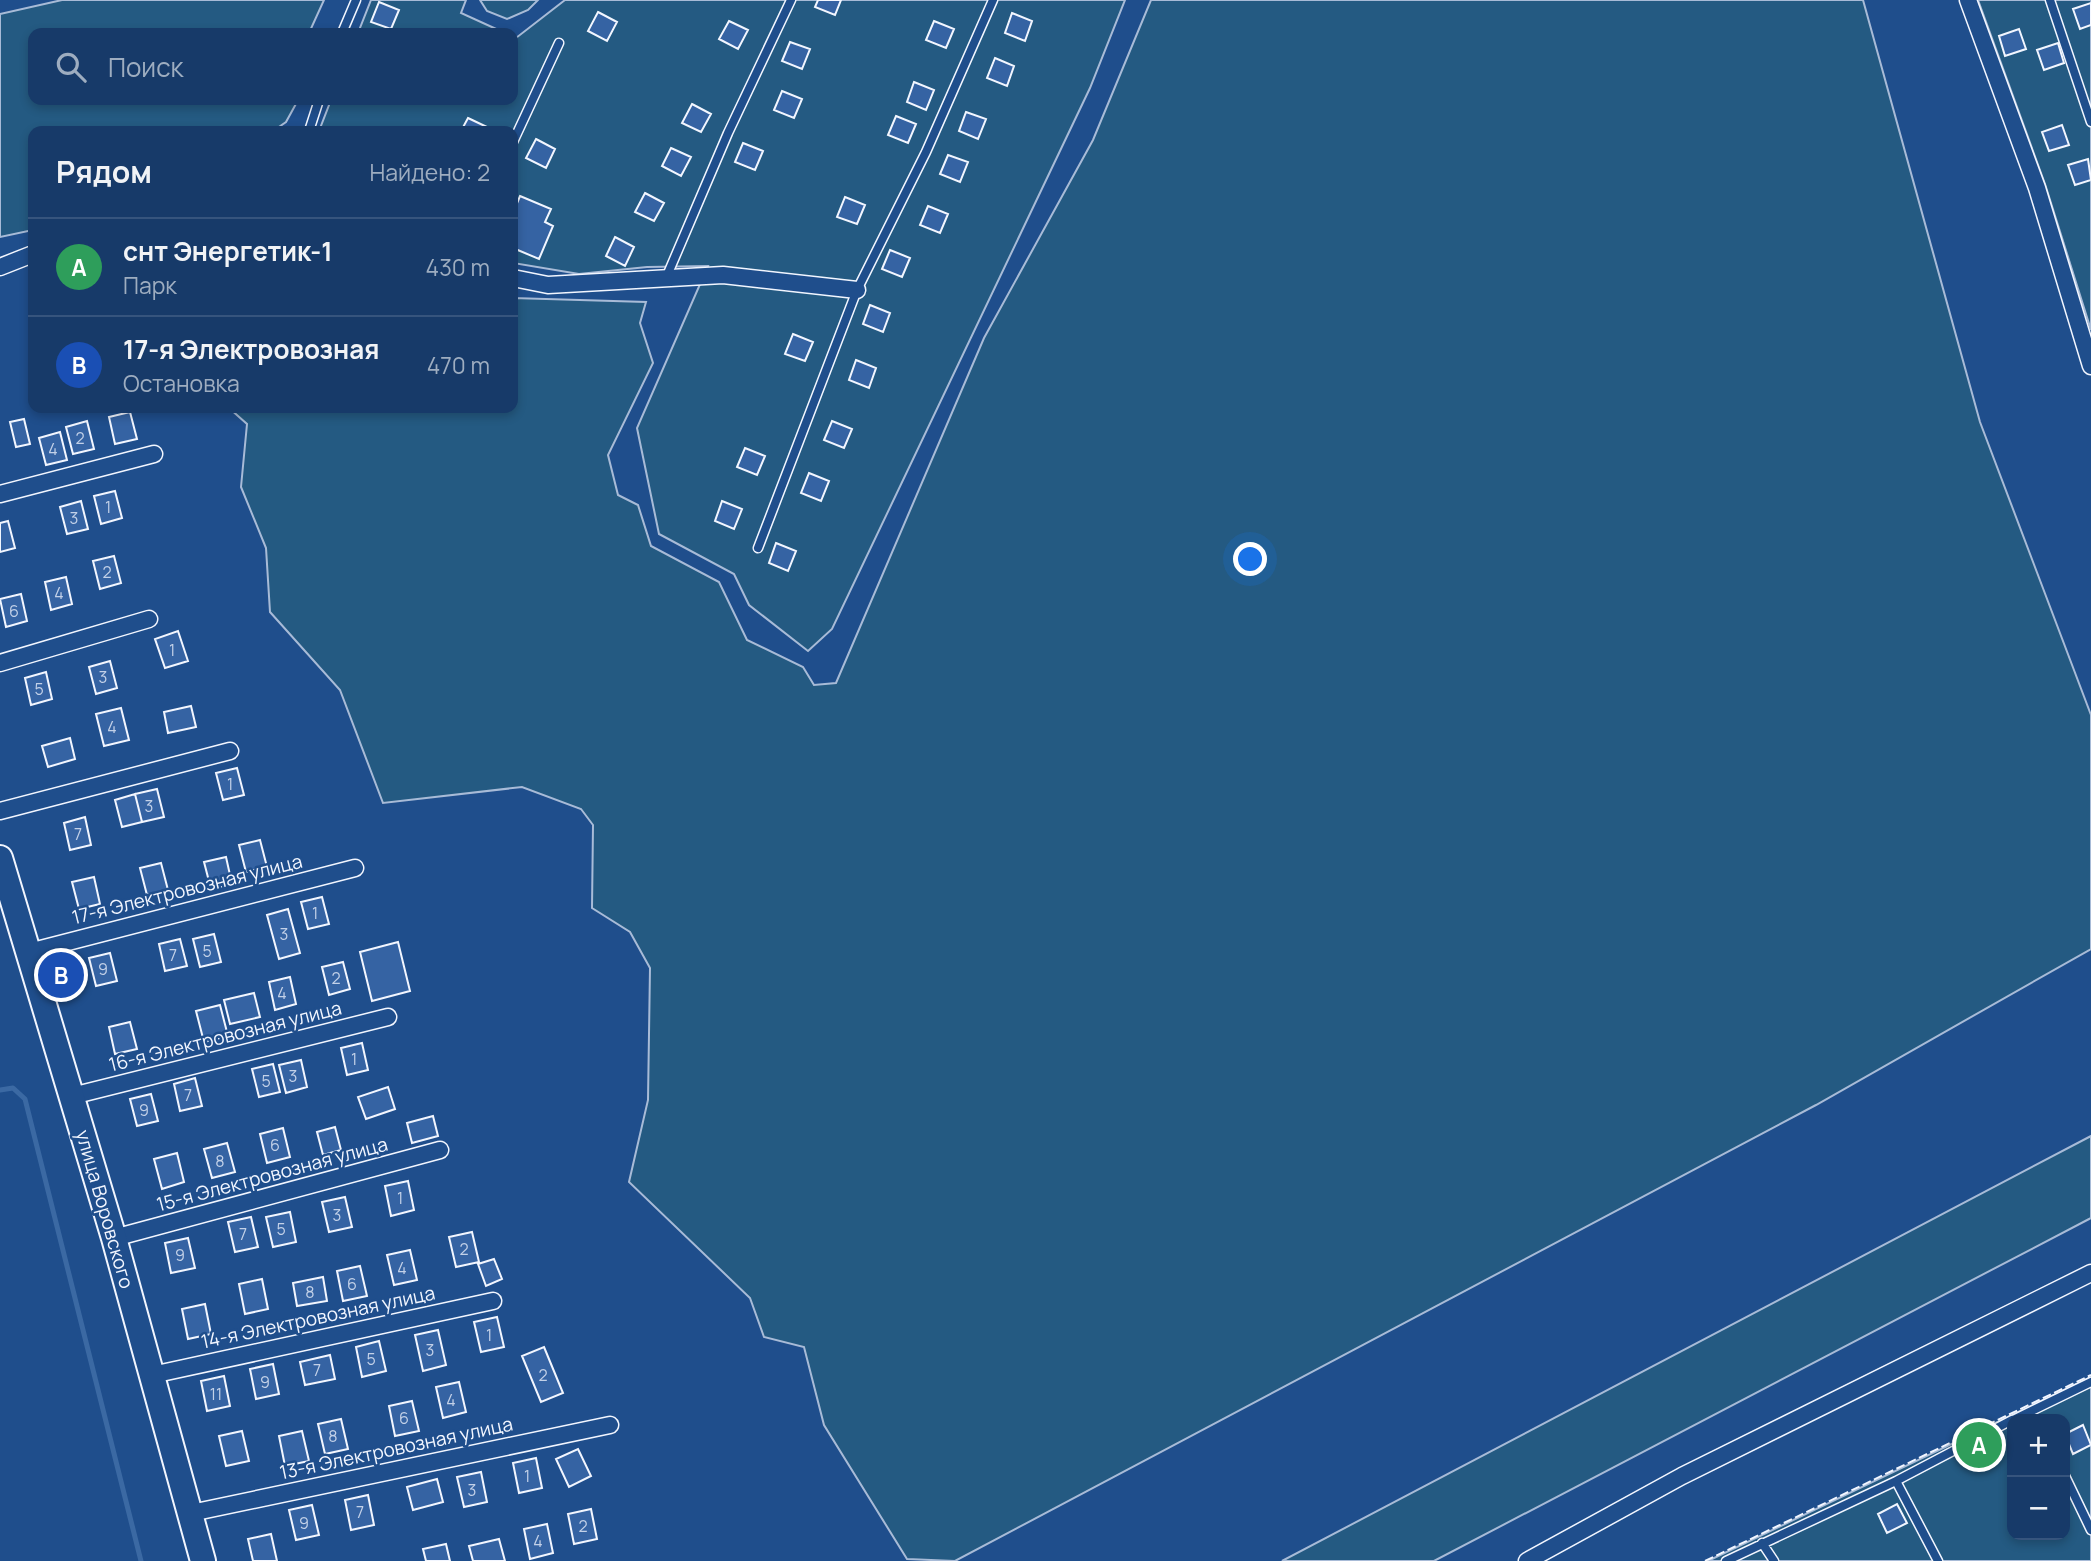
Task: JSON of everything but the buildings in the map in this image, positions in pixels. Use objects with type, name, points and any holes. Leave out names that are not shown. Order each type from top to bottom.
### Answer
[{"type":"main road","name":"улица Воровского","points":[[0,858],[114,1238],[202,1561]]},
{"type":"street","points":[[1968,0],[2037,188],[2091,366]]},
{"type":"street","points":[[0,267],[28,256]]},
{"type":"street","points":[[518,279],[548,285],[723,275],[857,290]]},
{"type":"street","points":[[0,494],[154,454]]},
{"type":"street","points":[[0,663],[149,619]]},
{"type":"street","points":[[0,811],[230,751]]},
{"type":"street","name":"17-я Электровозная улица","points":[[29,952],[355,868]]},
{"type":"street","name":"16-я Электровозная улица","points":[[72,1096],[388,1017]]},
{"type":"street","name":"15-я Электровозная улица","points":[[114,1238],[440,1150]]},
{"type":"street","points":[[1527,1561],[1682,1476],[2091,1273]]},
{"type":"street","name":"14-я Электровозная улица","points":[[152,1375],[493,1301]]},
{"type":"street","name":"13-я Электровозная улица","points":[[191,1513],[610,1425]]},
{"type":"lane","points":[[344,28],[356,0]]},
{"type":"lane","points":[[666,278],[728,133],[791,0]]},
{"type":"lane","points":[[758,548],[857,290],[931,141],[993,0]]},
{"type":"lane","points":[[2050,0],[2091,122]]},
{"type":"lane","points":[[518,131],[559,43]]},
{"type":"lane","points":[[311,126],[317,105]]},
{"type":"lane","points":[[2024,1414],[2091,1382]]},
{"type":"lane","points":[[2032,1410],[2034,1414]]},
{"type":"lane","points":[[1726,1561],[1896,1480],[2007,1423]]},
{"type":"lane","points":[[2065,1477],[2091,1531]]},
{"type":"lane","points":[[1896,1480],[1938,1561]]},
{"type":"lane","points":[[1762,1543],[1774,1561]]},
{"type":"shaded area","points":[[62,0],[324,0],[311,28],[28,28],[28,105],[295,105],[286,122],[280,126],[28,126],[28,231],[0,237],[0,14]]},
{"type":"shaded area","points":[[371,0],[466,0],[461,13],[494,28],[360,28]]},
{"type":"shaded area","points":[[480,0],[538,0],[528,10],[507,19],[487,11]]},
{"type":"shaded area","points":[[565,0],[1125,0],[1090,88],[832,629],[808,651],[749,605],[734,574],[659,534],[637,428],[708,266],[647,267],[579,274],[518,264],[518,126],[321,126],[329,105],[518,105],[518,36]]},
{"type":"shaded area","points":[[1151,0],[1863,0],[1980,422],[2091,715],[2091,949],[1816,1105],[955,1561],[907,1559],[824,1425],[804,1347],[764,1337],[750,1298],[629,1182],[648,1100],[650,968],[630,932],[592,908],[593,825],[581,809],[522,787],[383,803],[340,690],[270,612],[266,548],[241,487],[247,424],[235,413],[518,413],[518,298],[646,302],[640,323],[653,363],[608,455],[618,495],[638,505],[651,546],[719,582],[747,640],[803,667],[814,685],[836,683],[984,338],[1093,140]]},
{"type":"shaded area","points":[[1978,0],[2091,0],[2091,330],[2045,184]]},
{"type":"shaded area","points":[[2091,1136],[2091,1218],[1434,1561],[1282,1561]]},
{"type":"shaded area","points":[[2091,1377],[2091,1561],[1708,1561],[2007,1417],[2007,1540],[2070,1540],[2070,1414],[2014,1414]]},
{"type":"waterway","points":[[0,1090],[13,1088],[25,1099],[141,1561]]},
{"type":"fence","points":[[1705,1561],[2091,1375]]},
{"type":"place","name":"17-я Электровозная","points":[[61,975]]},
{"type":"place","name":"снт Энергетик-1","points":[[1979,1445]]}]
